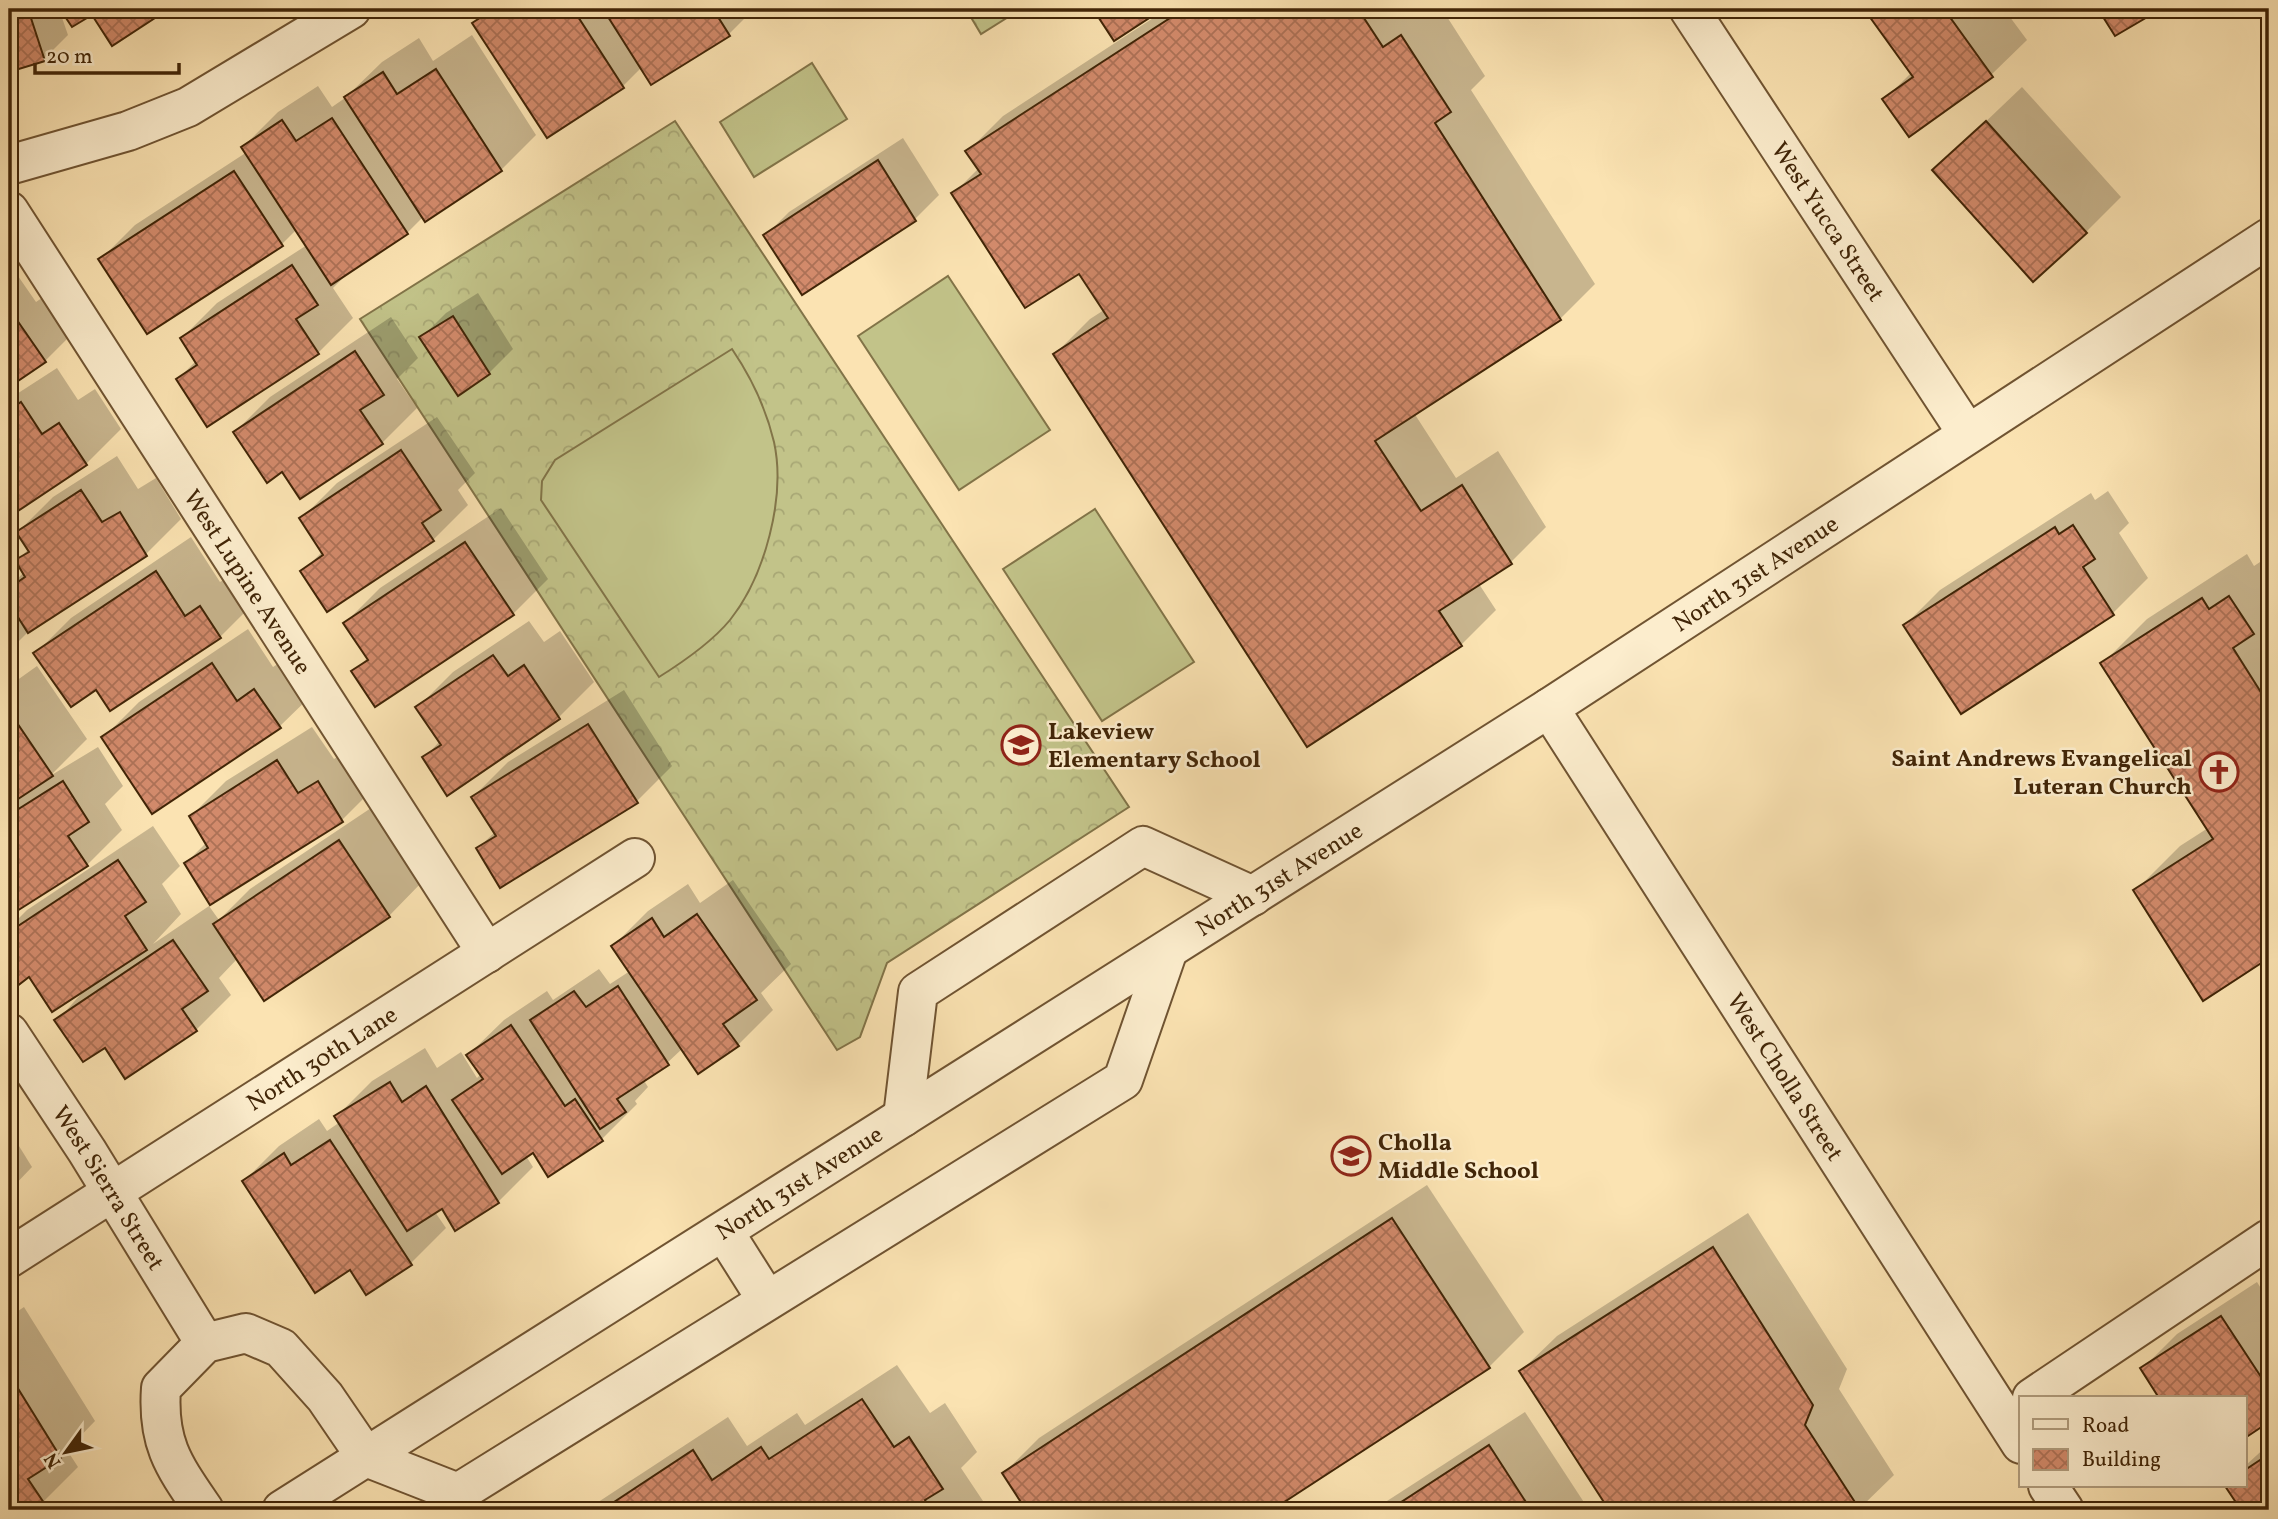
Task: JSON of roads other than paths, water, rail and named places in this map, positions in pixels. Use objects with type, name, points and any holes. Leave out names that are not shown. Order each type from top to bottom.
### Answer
[{"type":"street","points":[[9,165],[128,131],[188,107],[351,9]]},
{"type":"street","name":"West Yucca Street","points":[[1689,9],[1967,433]]},
{"type":"street","name":"West Lupine Avenue","points":[[9,211],[487,953]]},
{"type":"street","name":"North 31st Avenue","points":[[282,1510],[1549,708],[2269,238]]},
{"type":"street","name":"West Cholla Street","points":[[1549,708],[2019,1416]]},
{"type":"street","points":[[903,1117],[918,992],[1143,846],[1253,896]]},
{"type":"street","name":"North 30th Lane","points":[[9,1258],[635,858]]},
{"type":"street","points":[[204,1510],[176,1468],[159,1420],[161,1388],[205,1343],[246,1333],[281,1349],[325,1396],[366,1457],[458,1493],[1123,1080],[1168,950]]},
{"type":"street","name":"West Sierra Street","points":[[9,1033],[113,1192],[205,1343]]},
{"type":"street","points":[[724,1232],[768,1300]]},
{"type":"street","points":[[2047,1396],[2269,1239]]},
{"type":"street","points":[[2049,1488],[2064,1510]]},
{"type":"place","name":"Lakeview Elementary School","points":[[1021,745]]},
{"type":"place","name":"Saint Andrews Evangelical Luteran Church","points":[[2219,772]]},
{"type":"place","name":"Cholla Middle School","points":[[1351,1156]]}]
